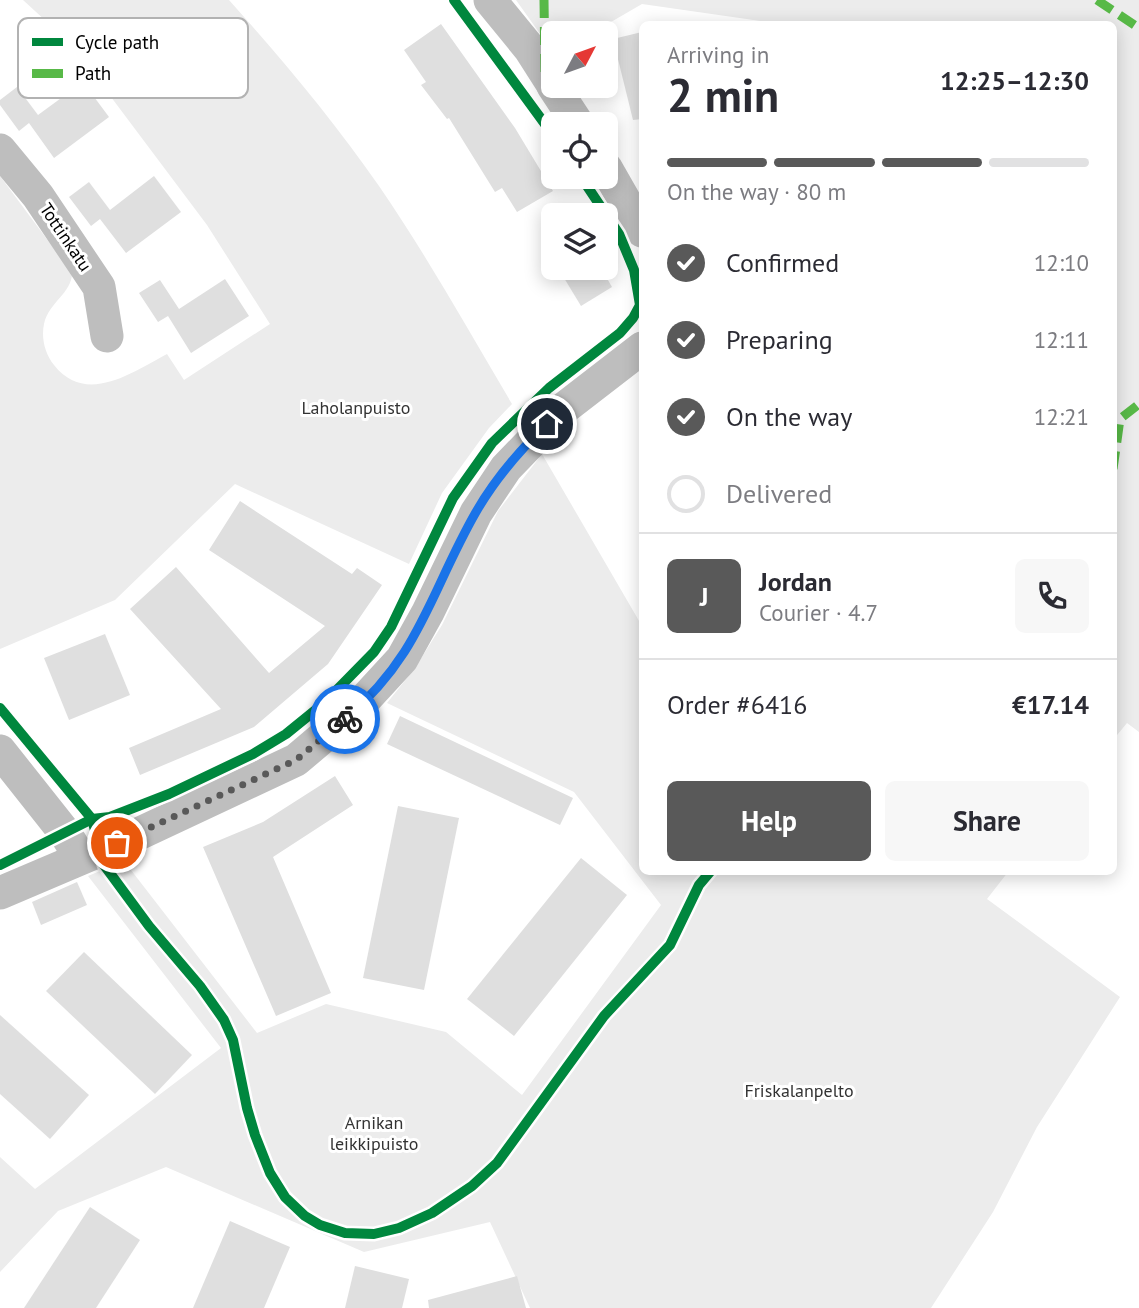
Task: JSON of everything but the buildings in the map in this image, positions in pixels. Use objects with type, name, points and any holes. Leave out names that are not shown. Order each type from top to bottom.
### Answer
[{"type":"street","points":[[491,0],[541,66]]},
{"type":"street","name":"Tottinkatu","points":[[0,150],[38,196],[99,287],[107,335]]},
{"type":"street","points":[[618,189],[639,226]]},
{"type":"street","points":[[0,893],[134,836],[296,760],[355,710],[402,659],[476,513],[506,468],[563,409],[639,350]]},
{"type":"street","points":[[0,751],[65,833],[80,857]]},
{"type":"green space","name":"Laholanpuisto","points":[[23,0],[229,0],[245,18],[43,18]]},
{"type":"green space","points":[[516,0],[1139,0],[1139,732],[1127,723],[1117,735],[1117,21],[760,21],[642,4],[613,21],[541,21],[541,35]]},
{"type":"green space","name":"Laholanpuisto","points":[[248,22],[344,138],[397,212],[512,404],[489,428],[442,493],[409,564],[235,484],[115,600],[0,649],[0,176],[72,273],[68,286],[47,316],[43,340],[54,365],[67,377],[80,383],[110,382],[167,354],[184,380],[270,324],[207,225],[112,98],[248,98]]},
{"type":"green space","name":"Friskalanpelto","points":[[542,454],[639,621],[639,875],[1006,875],[987,899],[1120,997],[1037,1127],[993,1212],[931,1308],[530,1308],[490,1222],[364,1252],[166,1167],[58,1211],[0,1272],[0,1157],[35,1189],[221,1048],[88,876],[124,861],[257,1033],[326,1004],[446,1032],[522,1095],[661,905],[574,792],[387,703],[415,668],[442,625],[498,511]]},
{"type":"marked path","points":[[544,0],[544,21]]},
{"type":"marked path","points":[[1097,0],[1139,28]]},
{"type":"marked path","points":[[1117,440],[1120,419],[1139,404]]},
{"type":"cycle path","points":[[454,0],[541,119]]},
{"type":"cycle path","points":[[589,189],[619,234],[634,270],[639,299]]},
{"type":"cycle path","points":[[0,865],[92,819],[110,817],[169,794],[253,754],[286,734],[323,704],[374,652],[391,627],[453,498],[492,443],[549,388],[620,333],[639,307]]},
{"type":"cycle path","points":[[0,708],[92,819],[104,865],[224,1020],[233,1040],[255,1135],[270,1173],[285,1197],[305,1216],[320,1225],[345,1233],[374,1234],[399,1228],[432,1213],[472,1186],[497,1163],[604,1016],[670,945],[699,885],[707,875]]},
{"type":"way so far","points":[[117,843],[296,760],[345,719]]},
{"type":"route","points":[[345,719],[402,659],[476,513],[506,468],[547,424]]},
{"type":"park label","name":"Arnikan leikkipuisto","points":[[374,1132]]}]
